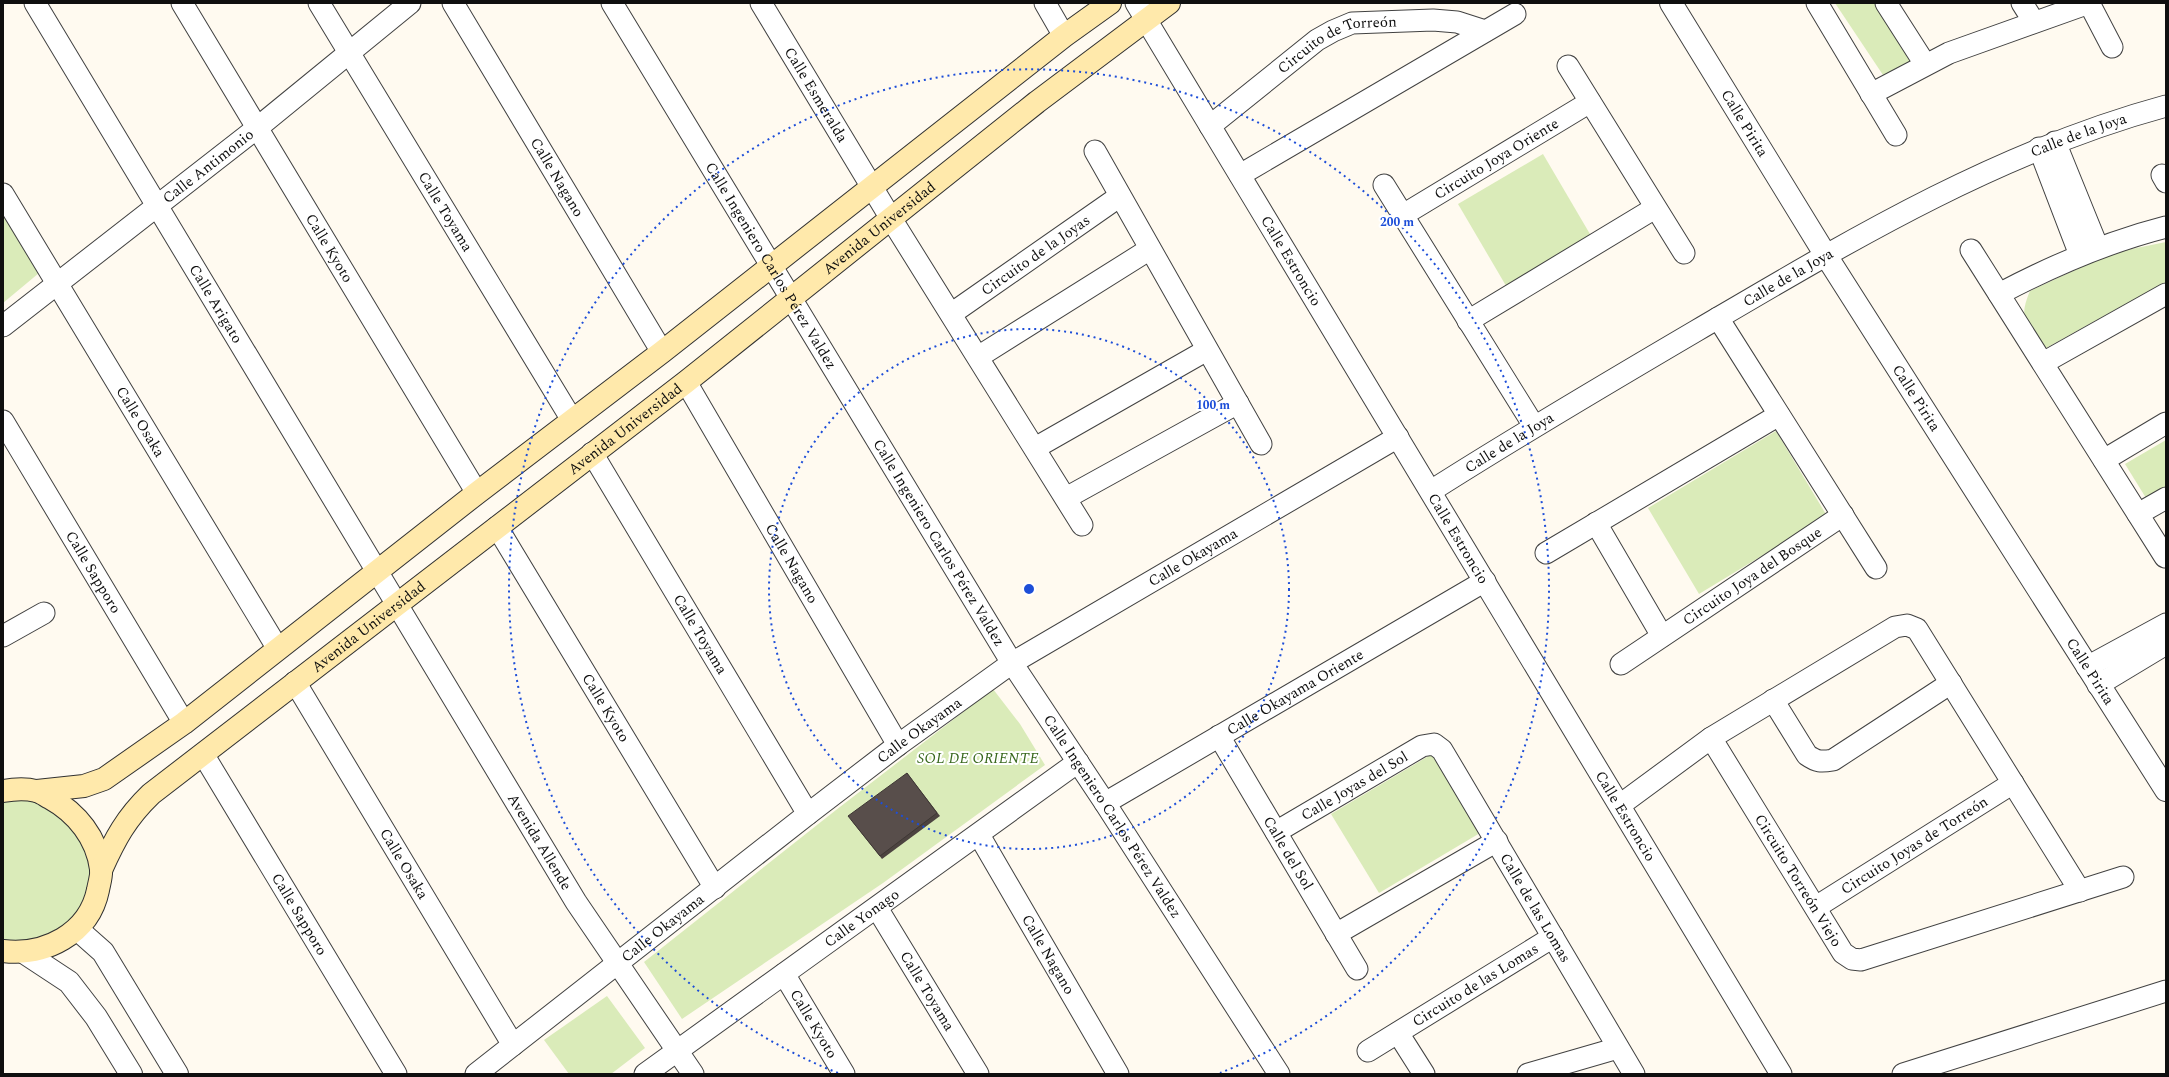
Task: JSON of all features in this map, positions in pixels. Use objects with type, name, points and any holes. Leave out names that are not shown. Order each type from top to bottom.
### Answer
[{"type":"main road","points":[[3,792],[15,789],[37,791],[84,786],[104,779],[184,723],[378,572],[476,493],[662,352],[1064,36],[1110,3]]},
{"type":"main road","name":"Avenida Universidad","points":[[77,930],[95,902],[102,870],[114,841],[134,810],[151,794],[686,382],[890,217],[1037,102],[1141,12],[1170,3]]},
{"type":"main road","points":[[37,791],[65,806],[82,824],[93,842],[102,870]]},
{"type":"main road","points":[[3,951],[25,952],[53,946],[77,930]]},
{"type":"street","name":"Calle Arigato","points":[[35,3],[397,604]]},
{"type":"street","name":"Calle Kyoto","points":[[182,3],[476,493]]},
{"type":"street","name":"Calle Toyama","points":[[319,3],[572,420]]},
{"type":"street","name":"Calle Antimonio","points":[[3,326],[257,128],[410,3]]},
{"type":"street","name":"Calle Nagano","points":[[453,3],[662,352]]},
{"type":"street","name":"Calle Ingeniero Carlos Pérez Valdez","points":[[612,3],[1012,663],[1105,803],[1279,1074]]},
{"type":"street","name":"Calle Esmeralda","points":[[761,3],[872,187]]},
{"type":"street","points":[[1045,3],[1064,36]]},
{"type":"street","name":"Calle Pirita","points":[[1671,3],[1825,254],[2166,790]]},
{"type":"street","points":[[1817,3],[1896,135]]},
{"type":"street","points":[[1886,3],[1925,64]]},
{"type":"street","points":[[2022,3],[2034,22]]},
{"type":"street","points":[[1871,94],[1925,64],[1949,53],[2089,3],[2112,47]]},
{"type":"street","name":"Calle Estroncio","points":[[1141,12],[1781,1074]]},
{"type":"street","points":[[1240,174],[1515,14]]},
{"type":"street","name":"Circuito de Torreón","points":[[1210,126],[1317,40],[1352,23],[1433,20],[1457,22],[1485,31]]},
{"type":"street","points":[[1568,66],[1684,253]]},
{"type":"street","name":"Circuito Joya Oriente","points":[[1403,215],[1590,102]]},
{"type":"street","name":"Calle de la Joya","points":[[1431,491],[1534,426],[1825,254],[1907,210],[2047,145],[2122,118],[2166,106]]},
{"type":"street","points":[[2047,145],[2089,251]]},
{"type":"street","points":[[1094,151],[1261,444]]},
{"type":"street","points":[[1384,184],[1534,426]]},
{"type":"street","points":[[872,187],[1082,525]]},
{"type":"street","name":"Calle Osaka","points":[[3,194],[278,649]]},
{"type":"street","name":"Circuito de la Joyas","points":[[951,314],[1120,196]]},
{"type":"street","points":[[1468,321],[1655,208]]},
{"type":"street","points":[[1999,294],[2089,251],[2166,227]]},
{"type":"street","points":[[978,357],[1150,248]]},
{"type":"street","points":[[1972,250],[2164,557]]},
{"type":"street","points":[[2043,363],[2166,294]]},
{"type":"street","points":[[1718,318],[1876,568]]},
{"type":"street","points":[[1034,448],[1207,350]]},
{"type":"street","name":"Calle Nagano","points":[[686,382],[898,745]]},
{"type":"street","points":[[1066,498],[1238,403]]},
{"type":"street","points":[[1546,553],[1779,415]]},
{"type":"street","name":"Calle Sapporo","points":[[3,422],[184,723]]},
{"type":"street","points":[[2104,460],[2166,423]]},
{"type":"street","name":"Calle Okayama","points":[[476,1074],[808,814],[898,745],[1012,663],[1398,437]]},
{"type":"street","name":"Calle Toyama","points":[[592,453],[808,814]]},
{"type":"street","points":[[2138,514],[2166,498]]},
{"type":"street","name":"Circuito Joya del Bosque","points":[[1621,664],[1843,515]]},
{"type":"street","points":[[1596,524],[1662,636]]},
{"type":"street","name":"Calle Kyoto","points":[[497,527],[714,888]]},
{"type":"street","name":"Calle Okayama Oriente","points":[[1105,803],[1485,581]]},
{"type":"street","name":"Avenida Allende","points":[[397,604],[576,902],[693,1074]]},
{"type":"street","points":[[3,636],[44,613]]},
{"type":"street","points":[[2093,676],[2166,624]]},
{"type":"street","points":[[1620,805],[1711,738],[1895,627],[1907,625],[1917,629],[2080,891]]},
{"type":"street","points":[[2093,676],[2166,644]]},
{"type":"street","name":"Calle Osaka","points":[[296,682],[514,1045]]},
{"type":"street","points":[[1773,700],[1807,755],[1815,761],[1822,762],[1833,760],[1951,682]]},
{"type":"street","name":"Calle del Sol","points":[[1219,736],[1358,969]]},
{"type":"street","name":"Circuito Torreón Viejo","points":[[1711,738],[1843,953],[1852,959],[1862,960],[2123,877]]},
{"type":"street","name":"Calle Joyas del Sol","points":[[1276,832],[1422,746],[1434,744]]},
{"type":"street","name":"Calle de las Lomas","points":[[1434,744],[1442,750],[1634,1074]]},
{"type":"street","name":"Calle Sapporo","points":[[203,754],[396,1074]]},
{"type":"street","name":"Calle Yonago","points":[[646,1074],[979,835],[1078,762]]},
{"type":"street","name":"Circuito Joyas de Torreón","points":[[1816,907],[2013,782]]},
{"type":"street","name":"Calle Nagano","points":[[979,835],[1118,1074]]},
{"type":"street","points":[[1336,934],[1497,841]]},
{"type":"street","name":"Calle Toyama","points":[[877,908],[978,1074]]},
{"type":"street","points":[[77,930],[103,952],[177,1074]]},
{"type":"street","name":"Circuito de las Lomas","points":[[1368,1051],[1553,937]]},
{"type":"street","points":[[25,952],[69,982],[96,1017],[130,1074]]},
{"type":"street","name":"Calle Kyoto","points":[[784,974],[844,1074]]},
{"type":"street","points":[[1904,1074],[2166,991]]},
{"type":"street","name":"Circuito de las Lomas","points":[[1398,1033],[1424,1074]]},
{"type":"street","points":[[1528,1074],[1618,1048]]},
{"type":"green space","points":[[1835,3],[1877,3],[1911,60],[1885,78]]},
{"type":"green space","points":[[1543,154],[1597,246],[1512,296],[1458,204]]},
{"type":"green space","points":[[3,214],[39,273],[3,303]]},
{"type":"green space","points":[[2166,242],[2166,282],[2046,348],[2029,329],[2024,316],[2024,309],[2030,291],[2112,253]]},
{"type":"green space","points":[[1776,431],[1827,516],[1699,594],[1648,508]]},
{"type":"green space","points":[[2166,440],[2166,486],[2146,498],[2125,464]]},
{"type":"green space","name":"SOL DE ORIENTE","points":[[993,689],[1020,724],[1045,765],[883,883],[682,1019],[644,962],[836,810]]},
{"type":"green space","points":[[1432,754],[1480,833],[1379,893],[1331,814]]},
{"type":"green space","points":[[25,798],[48,804],[67,817],[90,858],[90,882],[83,905],[69,923],[50,937],[26,944],[3,942],[3,800]]},
{"type":"green space","points":[[607,996],[645,1048],[611,1074],[569,1074],[544,1040]]},
{"type":"building","points":[[907,773],[937,813],[880,856],[848,816]]}]
